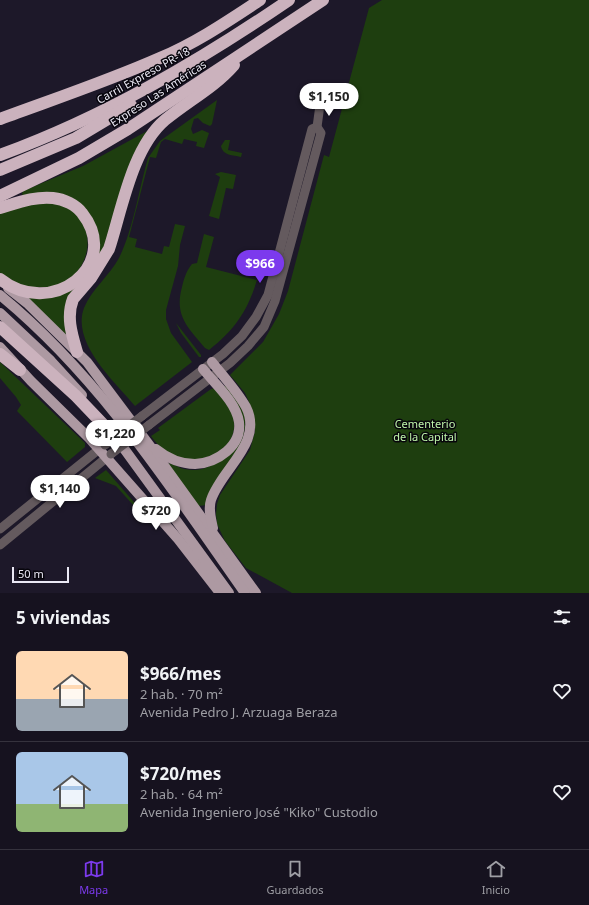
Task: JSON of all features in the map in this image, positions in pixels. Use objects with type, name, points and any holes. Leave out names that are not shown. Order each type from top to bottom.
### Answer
[{"type":"highway","points":[[0,119],[108,80],[161,58],[208,34],[260,0]]},
{"type":"highway","name":"Carril Expreso PR-18","points":[[0,155],[84,121],[170,76],[289,0]]},
{"type":"highway","name":"Expreso Las Américas","points":[[0,196],[104,144],[323,0]]},
{"type":"highway","points":[[77,352],[70,327],[70,306],[103,261],[109,250],[134,168],[144,146],[164,120],[224,77],[242,54]]},
{"type":"highway","points":[[0,170],[55,148],[89,131],[130,106],[170,76]]},
{"type":"highway","points":[[0,208],[27,200],[51,198],[62,200],[74,206],[85,217],[90,227],[93,240],[92,255],[86,270],[80,278],[60,290],[41,294],[15,288],[0,280]]},
{"type":"highway","points":[[0,327],[76,396],[119,441]]},
{"type":"highway","points":[[0,354],[20,370]]},
{"type":"main road","points":[[0,280],[27,303],[77,352],[104,383],[256,593]]},
{"type":"main road","points":[[0,295],[54,342],[103,398],[180,500],[245,593]]},
{"type":"main road","points":[[0,313],[51,361],[85,399],[119,441],[229,593]]},
{"type":"main road","points":[[0,347],[20,370],[102,447],[178,539],[220,593]]},
{"type":"main road","points":[[212,362],[246,407],[250,423],[244,448],[219,485],[211,501],[210,516],[214,534]]},
{"type":"main road","points":[[144,437],[167,457],[181,462],[196,464],[210,461],[228,450],[237,438],[239,423],[237,415],[227,399],[203,369]]},
{"type":"street","points":[[0,545],[109,456],[219,371],[248,346],[264,327],[275,301],[321,133],[318,127],[320,105]]},
{"type":"street","points":[[0,529],[102,447],[212,362],[242,336],[256,317],[268,295],[312,129],[318,127]]},
{"type":"green space","name":"Cementerio de la Capital","points":[[382,0],[589,0],[589,593],[292,593],[246,568],[225,541],[217,524],[217,504],[220,495],[250,450],[255,431],[249,402],[245,393],[230,375],[263,342],[279,314],[288,291],[324,155],[329,157],[369,8]]},
{"type":"green space","points":[[217,100],[212,124],[210,126],[203,123],[198,118],[194,119],[191,129],[193,134],[202,130],[209,133],[204,148],[196,146],[197,142],[184,139],[182,144],[165,139],[161,142],[156,158],[150,157],[129,237],[137,239],[135,247],[162,254],[164,246],[169,247],[175,224],[185,226],[180,245],[178,266],[166,310],[166,319],[171,333],[192,362],[135,406],[107,374],[89,348],[84,335],[82,321],[84,308],[91,295],[119,258],[124,247],[132,222],[148,158],[160,141]]},
{"type":"green space","points":[[149,130],[107,246],[76,291],[68,337],[22,293],[61,292],[94,255],[84,211],[23,196],[23,191],[83,166]]},
{"type":"green space","points":[[225,140],[230,140],[228,150],[242,153],[241,157],[224,152],[221,146]]},
{"type":"green space","points":[[221,172],[236,175],[233,189],[226,188],[219,219],[209,216],[220,177],[215,174]]},
{"type":"green space","points":[[31,203],[53,203],[72,211],[82,222],[87,236],[87,252],[81,266],[71,278],[56,286],[25,286],[0,273],[0,212]]},
{"type":"green space","points":[[204,234],[214,237],[206,267],[257,280],[249,301],[239,319],[226,335],[209,350],[205,348],[188,327],[181,314],[180,306],[180,297],[184,278],[192,264],[197,263]]},
{"type":"green space","points":[[176,323],[201,357],[199,357],[181,333]]},
{"type":"green space","points":[[0,362],[85,443],[85,447],[67,462],[17,411],[21,405],[0,378]]},
{"type":"green space","points":[[226,385],[241,404],[245,416],[245,429],[236,456],[221,483],[207,505],[198,506],[166,464],[184,469],[195,470],[212,465],[225,453],[241,429],[223,387]]},
{"type":"green space","points":[[215,388],[228,406],[233,417],[234,428],[232,437],[227,445],[210,456],[200,459],[176,457],[160,447],[151,436],[160,430],[158,428],[211,389]]},
{"type":"green space","points":[[106,470],[140,509],[152,526],[116,486],[95,478]]}]
